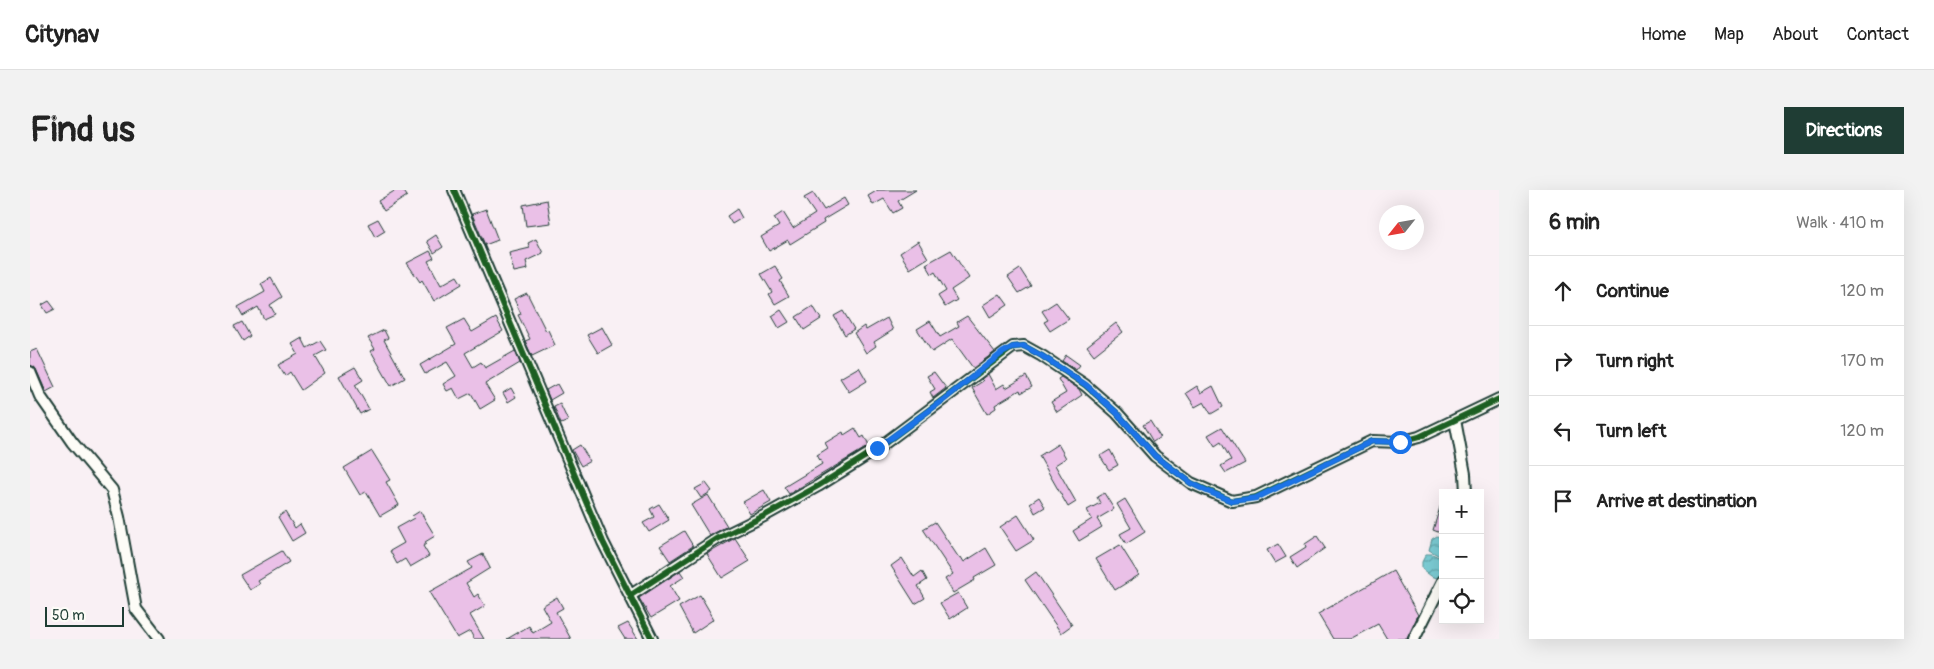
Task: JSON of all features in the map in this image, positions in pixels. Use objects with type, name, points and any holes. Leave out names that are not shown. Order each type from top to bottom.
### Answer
[{"type":"street","points":[[454,190],[603,542],[652,639]]},
{"type":"street","points":[[631,595],[717,538],[764,516],[818,486],[877,448],[1013,347],[1024,346],[1086,385],[1117,413],[1155,456],[1191,483],[1232,501],[1256,498],[1372,441],[1400,442],[1419,436],[1499,399]]},
{"type":"street","points":[[30,372],[45,403],[72,442],[112,490],[119,517],[136,609],[158,639]]},
{"type":"street","points":[[1455,420],[1465,474],[1466,489]]},
{"type":"street","points":[[1414,639],[1439,588]]},
{"type":"water","points":[[1439,537],[1439,556],[1429,550],[1432,539]]},
{"type":"water","points":[[1426,554],[1439,557],[1439,576],[1437,578],[1431,576],[1422,569],[1422,562]]},
{"type":"building","points":[[396,190],[403,190],[407,196],[384,211],[378,201]]},
{"type":"building","points":[[878,190],[916,190],[898,201],[902,208],[893,213],[884,199],[873,205],[868,196]]},
{"type":"building","points":[[813,193],[824,210],[844,198],[848,205],[823,220],[824,223],[790,244],[788,240],[769,251],[761,237],[779,226],[774,218],[783,212],[793,228],[815,214],[804,198]]},
{"type":"building","points":[[547,200],[551,223],[526,226],[523,205]]},
{"type":"building","points":[[486,209],[498,240],[485,245],[472,214]]},
{"type":"building","points":[[737,209],[742,218],[732,224],[727,216]]},
{"type":"building","points":[[378,219],[385,231],[375,237],[368,224]]},
{"type":"building","points":[[436,235],[443,247],[434,253],[427,241]]},
{"type":"building","points":[[536,239],[543,253],[526,261],[528,269],[514,272],[509,253],[530,248],[528,243]]},
{"type":"building","points":[[918,241],[928,258],[910,269],[900,253]]},
{"type":"building","points":[[951,250],[969,278],[951,290],[957,300],[945,307],[938,296],[946,291],[935,272],[932,274],[926,264]]},
{"type":"building","points":[[430,251],[434,258],[428,261],[441,285],[457,276],[462,284],[434,301],[422,280],[420,282],[407,263]]},
{"type":"building","points":[[775,266],[783,279],[780,281],[789,296],[775,304],[769,294],[772,292],[761,274]]},
{"type":"building","points":[[1020,269],[1031,286],[1019,293],[1008,277]]},
{"type":"building","points":[[271,278],[282,297],[270,305],[275,314],[264,319],[258,307],[243,316],[238,307],[265,292],[261,284]]},
{"type":"building","points":[[527,293],[555,345],[532,356],[525,341],[530,339],[518,315],[521,314],[514,299]]},
{"type":"building","points":[[1000,294],[1008,305],[990,317],[983,305]]},
{"type":"building","points":[[49,301],[55,309],[47,313],[42,305]]},
{"type":"building","points":[[1056,302],[1069,319],[1050,331],[1044,322],[1048,320],[1042,311]]},
{"type":"building","points":[[813,306],[821,319],[804,330],[796,317]]},
{"type":"building","points":[[781,310],[789,322],[779,328],[772,316]]},
{"type":"building","points":[[843,311],[854,329],[845,335],[834,316]]},
{"type":"building","points":[[967,316],[995,352],[973,368],[952,339],[932,352],[917,329],[930,321],[940,337],[959,326],[957,322]]},
{"type":"building","points":[[496,318],[503,331],[465,353],[473,367],[481,362],[485,368],[515,351],[520,363],[485,384],[495,400],[480,409],[471,393],[459,399],[453,388],[447,391],[443,384],[456,376],[447,362],[425,374],[420,365],[456,344],[447,328],[464,319],[472,332]]},
{"type":"building","points":[[887,318],[893,330],[874,342],[876,346],[866,353],[854,333],[864,326],[866,330]]},
{"type":"building","points":[[242,322],[250,336],[243,341],[234,326]]},
{"type":"building","points":[[1116,323],[1123,332],[1094,355],[1087,346]]},
{"type":"building","points":[[602,327],[612,345],[598,353],[587,335]]},
{"type":"building","points":[[384,330],[388,338],[384,340],[405,378],[391,386],[371,351],[375,349],[368,338]]},
{"type":"building","points":[[302,338],[307,348],[320,341],[326,350],[315,356],[325,373],[301,390],[290,372],[285,376],[278,365],[298,354],[292,344]]},
{"type":"building","points":[[37,349],[55,387],[46,392],[36,369],[30,365],[30,352]]},
{"type":"building","points":[[1066,355],[1080,365],[1076,370],[1062,361]]},
{"type":"building","points":[[355,367],[363,380],[355,385],[369,409],[360,414],[339,376]]},
{"type":"building","points":[[859,367],[867,381],[849,392],[840,378]]},
{"type":"building","points":[[934,372],[946,388],[933,398],[930,392],[935,389],[927,376]]},
{"type":"building","points":[[988,374],[996,389],[1004,384],[1006,388],[1026,376],[1032,387],[1021,393],[1020,390],[995,405],[996,408],[987,414],[972,388],[983,381],[981,379]]},
{"type":"building","points":[[1061,377],[1079,389],[1082,395],[1057,412],[1051,402],[1066,393],[1058,379]]},
{"type":"building","points":[[557,384],[562,393],[550,400],[546,390]]},
{"type":"building","points":[[1197,386],[1201,393],[1213,386],[1223,407],[1211,414],[1204,402],[1195,407],[1186,393]]},
{"type":"building","points":[[511,388],[516,397],[508,402],[503,393]]},
{"type":"building","points":[[560,404],[568,421],[561,424],[554,407]]},
{"type":"building","points":[[1150,421],[1160,437],[1153,442],[1143,425]]},
{"type":"building","points":[[1222,427],[1245,463],[1226,473],[1221,466],[1231,460],[1221,442],[1215,446],[1208,435]]},
{"type":"building","points":[[855,428],[861,438],[864,436],[869,446],[789,494],[784,487],[822,464],[817,455],[828,448],[825,443],[843,432],[844,435]]},
{"type":"building","points":[[1058,444],[1066,458],[1055,465],[1076,502],[1068,507],[1039,456]]},
{"type":"building","points":[[580,445],[590,461],[581,466],[572,450]]},
{"type":"building","points":[[1110,450],[1118,465],[1109,470],[1100,456]]},
{"type":"building","points":[[372,451],[390,480],[386,482],[399,505],[380,516],[366,492],[360,495],[344,468]]},
{"type":"building","points":[[706,483],[712,491],[701,498],[695,489]]},
{"type":"building","points":[[764,490],[771,502],[750,514],[743,502]]},
{"type":"building","points":[[1104,493],[1114,509],[1097,519],[1102,527],[1079,541],[1073,531],[1092,519],[1087,510],[1100,503],[1097,497]]},
{"type":"building","points":[[708,495],[727,526],[710,536],[691,505]]},
{"type":"building","points":[[1039,497],[1045,507],[1035,513],[1030,503]]},
{"type":"building","points":[[1125,499],[1145,532],[1126,544],[1120,534],[1131,528],[1117,504]]},
{"type":"building","points":[[659,504],[669,520],[649,532],[643,523],[654,517],[650,509]]},
{"type":"building","points":[[1439,510],[1439,532],[1433,530]]},
{"type":"building","points":[[420,511],[435,536],[425,542],[426,544],[423,546],[429,556],[410,567],[405,559],[397,564],[390,551],[404,543],[396,528],[414,518],[412,516]]},
{"type":"building","points":[[285,512],[295,528],[300,524],[305,533],[292,541],[278,517]]},
{"type":"building","points":[[1018,515],[1034,540],[1016,551],[1000,527]]},
{"type":"building","points":[[935,522],[959,558],[961,557],[964,562],[986,548],[996,565],[953,593],[945,579],[953,574],[923,529]]},
{"type":"building","points":[[684,531],[693,546],[670,561],[660,546]]},
{"type":"building","points":[[1317,536],[1325,548],[1297,568],[1290,557],[1306,547],[1305,544]]},
{"type":"building","points":[[735,538],[750,561],[722,578],[707,554]]},
{"type":"building","points":[[1278,544],[1286,557],[1275,563],[1267,550]]},
{"type":"building","points":[[1120,545],[1139,575],[1115,590],[1096,559]]},
{"type":"building","points":[[282,551],[289,562],[258,581],[260,584],[250,590],[240,575]]},
{"type":"building","points":[[483,554],[490,568],[466,583],[474,597],[478,594],[485,606],[470,615],[484,639],[474,639],[470,631],[457,638],[429,592],[472,568],[468,562]]},
{"type":"building","points":[[902,558],[914,577],[922,571],[927,580],[918,586],[925,598],[915,604],[891,566]]},
{"type":"building","points":[[680,571],[684,577],[670,586],[679,601],[651,618],[639,598]]},
{"type":"building","points":[[1393,571],[1418,615],[1407,639],[1387,639],[1378,624],[1350,639],[1333,639],[1318,614]]},
{"type":"building","points":[[1036,572],[1072,625],[1061,633],[1025,580]]},
{"type":"building","points":[[958,593],[967,608],[950,619],[940,603]]},
{"type":"building","points":[[700,595],[714,619],[693,633],[679,607]]},
{"type":"building","points":[[557,597],[563,608],[556,612],[571,639],[507,639],[529,626],[533,633],[551,622],[542,606]]},
{"type":"building","points":[[628,623],[638,639],[625,639],[618,628]]},
{"type":"cycle path","points":[[454,190],[603,542],[652,639]]},
{"type":"cycle path","points":[[631,595],[717,539],[818,486],[877,449],[1013,347],[1024,346],[1085,385],[1117,413],[1155,456],[1191,483],[1232,501],[1256,497],[1372,441],[1400,442],[1419,437],[1499,399]]},
{"type":"route","points":[[877,448],[946,398],[1002,353],[1013,347],[1024,346],[1086,385],[1117,413],[1155,456],[1191,483],[1232,501],[1256,498],[1372,441],[1400,442]]}]
